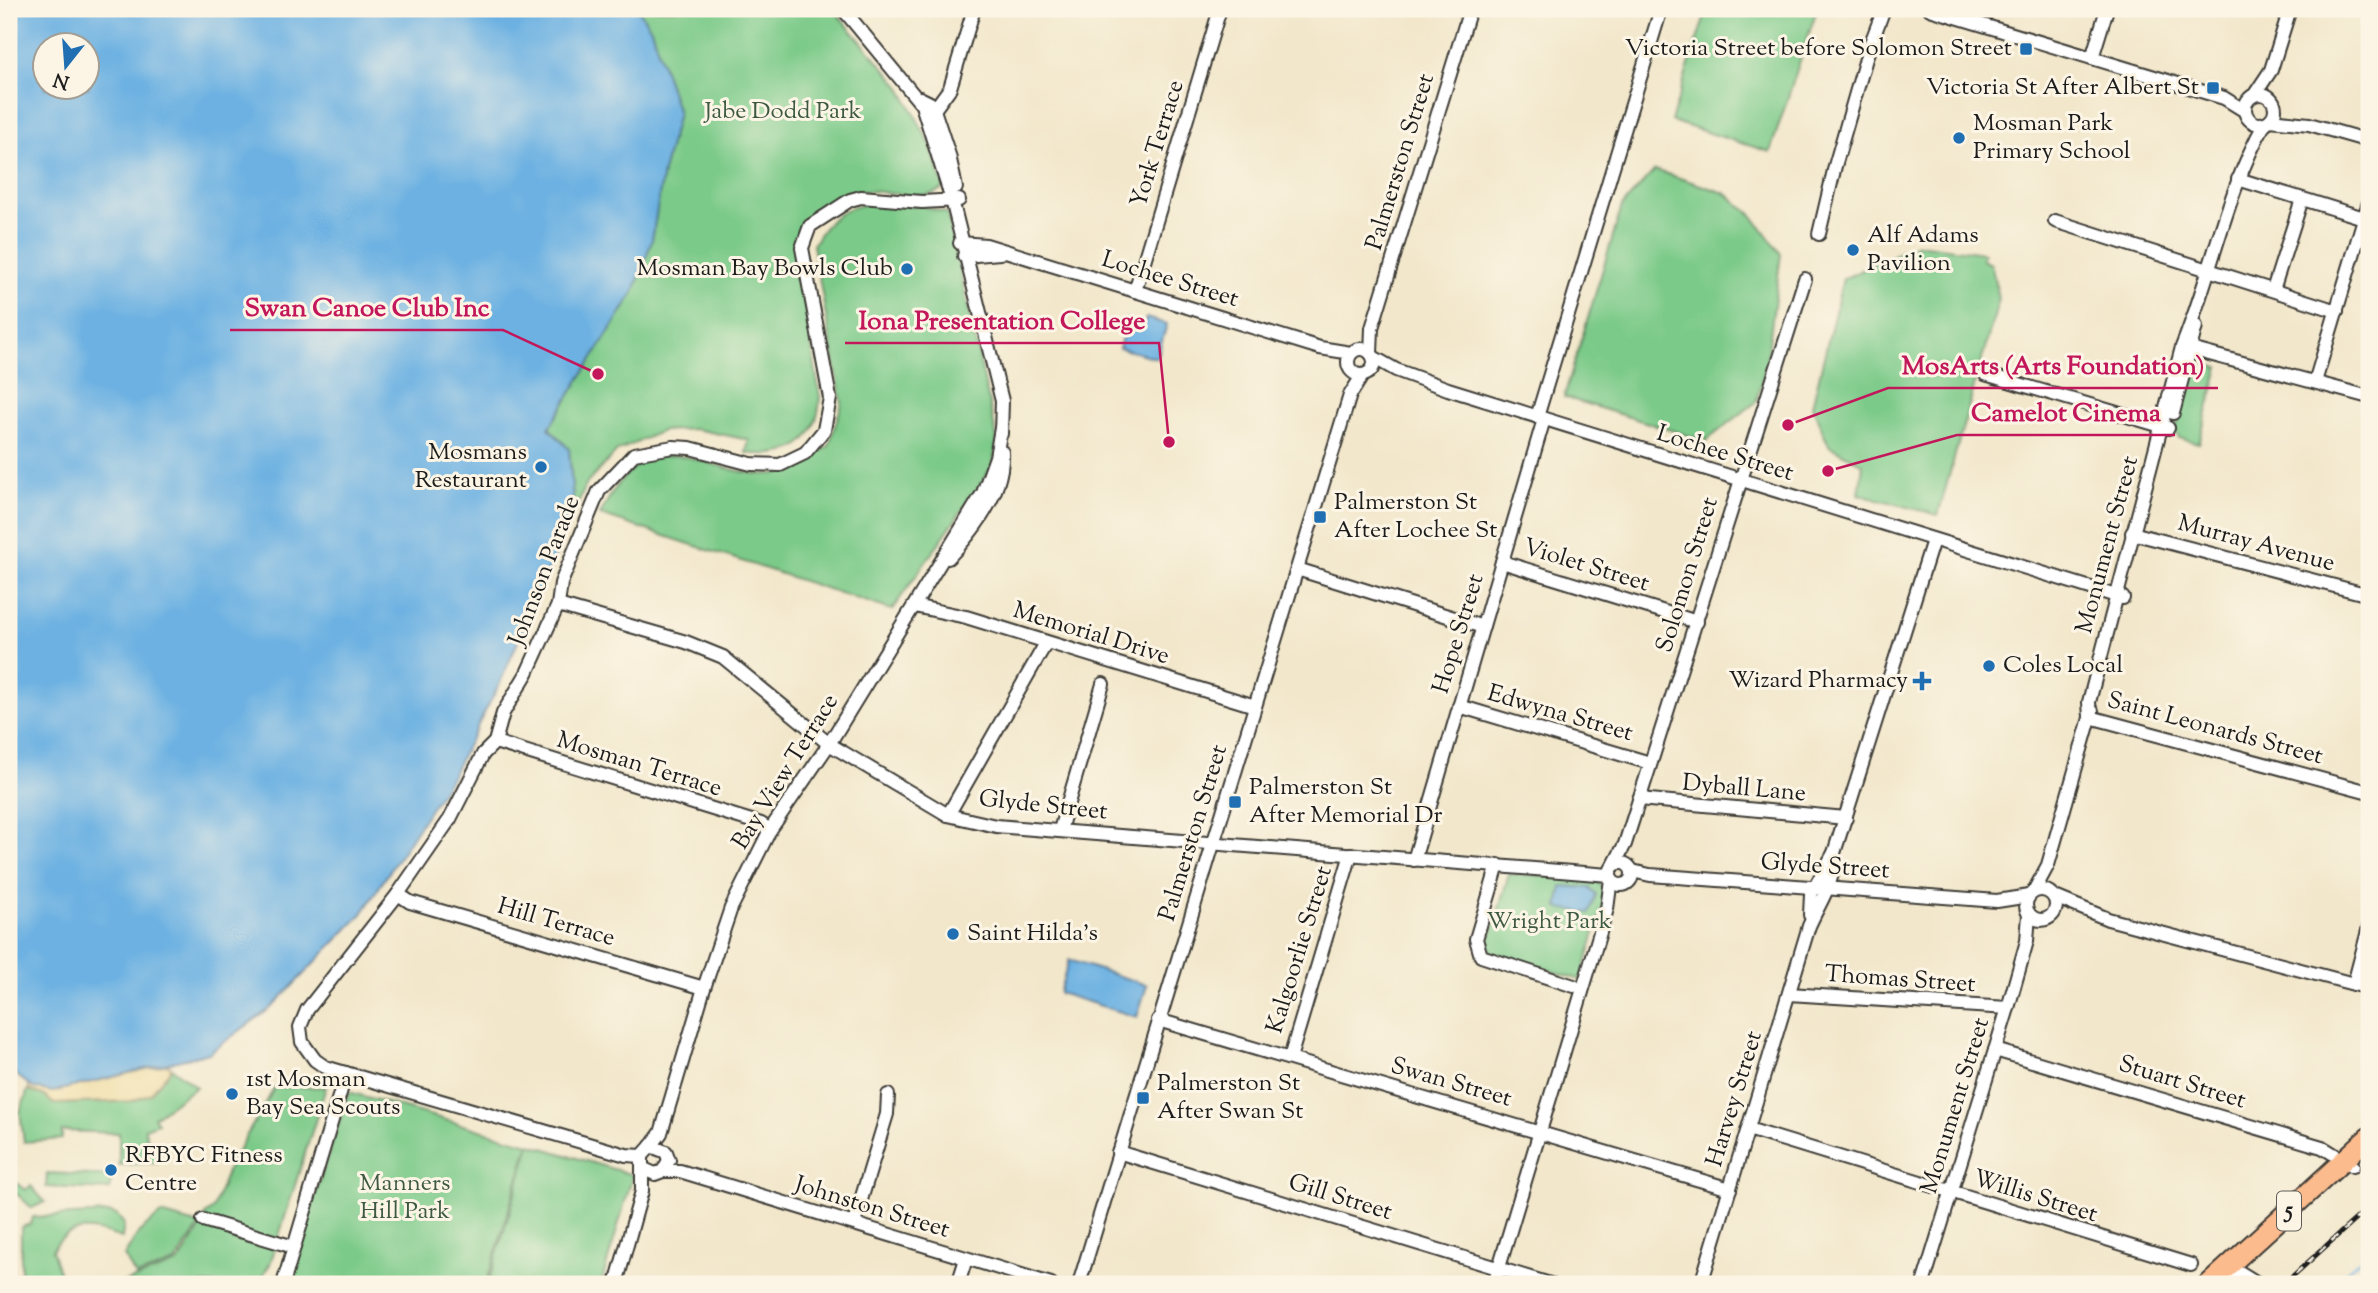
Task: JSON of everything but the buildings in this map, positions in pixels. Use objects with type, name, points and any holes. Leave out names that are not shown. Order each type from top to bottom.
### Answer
[{"type":"highway","name":"5","points":[[2227,1278],[2349,1163],[2369,1137]]},
{"type":"highway","name":"5","points":[[2349,1163],[2369,1152]]},
{"type":"street","name":"Bay View Terrace","points":[[654,1161],[704,988],[732,908],[770,830],[829,744],[983,492],[994,465],[1001,428],[1002,401],[954,195],[929,110],[843,9]]},
{"type":"street","points":[[929,110],[950,88],[974,9]]},
{"type":"street","name":"York Terrace","points":[[1135,291],[1220,9]]},
{"type":"street","name":"Palmerston Street","points":[[1079,1284],[1470,9]]},
{"type":"street","name":"Hope Street","points":[[1414,860],[1661,9]]},
{"type":"street","points":[[1819,234],[1846,127],[1884,9]]},
{"type":"street","points":[[1930,9],[2249,105]]},
{"type":"street","points":[[2091,58],[2107,9]]},
{"type":"street","points":[[2249,105],[2271,70],[2290,9]]},
{"type":"street","points":[[2271,70],[2273,102]]},
{"type":"street","points":[[2249,105],[2264,94],[2309,124]]},
{"type":"street","name":"Monument Street","points":[[1923,1284],[2008,1008],[2027,940],[2029,903],[2048,865],[2090,717],[2089,702],[2199,305],[2246,156],[2267,121],[2273,102]]},
{"type":"street","points":[[2249,105],[2255,123],[2267,121],[2309,124],[2369,141]]},
{"type":"street","name":"Monument Street","points":[[2246,156],[2249,105]]},
{"type":"street","points":[[2238,179],[2364,218]]},
{"type":"street","name":"Johnson Parade","points":[[346,1073],[315,1060],[302,1042],[300,1027],[317,995],[353,956],[450,819],[483,754],[495,742],[503,713],[527,673],[558,605],[561,583],[599,491],[634,454],[673,447],[690,448],[751,464],[770,466],[789,462],[805,453],[818,439],[827,419],[830,398],[802,248],[804,237],[820,218],[861,197],[922,202],[954,195]]},
{"type":"street","points":[[2273,290],[2302,199]]},
{"type":"street","points":[[2315,383],[2369,202]]},
{"type":"street","points":[[2055,221],[2337,311]]},
{"type":"street","name":"Lochee Street","points":[[966,250],[1008,253],[1135,291],[1396,370],[1739,481],[2120,597]]},
{"type":"street","name":"Solomon Street","points":[[1494,1284],[1620,873],[1625,844],[1650,763],[1805,279]]},
{"type":"street","points":[[2187,348],[2369,397]]},
{"type":"street","points":[[1985,374],[2165,427]]},
{"type":"street","name":"Murray Avenue","points":[[2135,534],[2369,595]]},
{"type":"street","name":"Harvey Street","points":[[1810,926],[1811,894],[1834,853],[1933,540]]},
{"type":"street","name":"Violet Street","points":[[1502,562],[1697,622]]},
{"type":"street","points":[[1297,569],[1483,627]]},
{"type":"street","name":"Glyde Street","points":[[558,605],[686,642],[723,657],[829,744],[948,815],[996,826],[1414,860],[1997,901],[2029,903],[2051,894]]},
{"type":"street","name":"Memorial Drive","points":[[914,606],[966,617],[1255,706]]},
{"type":"street","points":[[948,815],[1046,643]]},
{"type":"street","points":[[1060,830],[1103,684]]},
{"type":"street","name":"Edwyna Street","points":[[1459,706],[1650,763]]},
{"type":"street","name":"Saint Leonards Street","points":[[2090,717],[2369,792]]},
{"type":"street","name":"Mosman Terrace","points":[[495,742],[761,824],[770,830]]},
{"type":"street","name":"Dyball Lane","points":[[1639,799],[1846,818]]},
{"type":"street","name":"Harvey Street","points":[[1701,1284],[1810,926],[1829,889],[1834,871],[1834,853]]},
{"type":"street","name":"Kalgoorlie Street","points":[[1290,1058],[1351,855]]},
{"type":"street","points":[[1498,865],[1476,939],[1481,956],[1574,986]]},
{"type":"street","name":"Monument Street","points":[[2027,940],[2042,920],[2055,911],[2048,865]]},
{"type":"street","name":"Hill Terrace","points":[[398,894],[410,902],[704,988]]},
{"type":"street","points":[[2051,894],[2093,914],[2369,988]]},
{"type":"street","points":[[2029,903],[2042,920]]},
{"type":"street","points":[[2055,911],[2093,914]]},
{"type":"street","points":[[2354,984],[2369,927]]},
{"type":"street","name":"Thomas Street","points":[[1789,994],[2008,1008]]},
{"type":"street","name":"Swan Street","points":[[1158,1020],[1730,1189]]},
{"type":"street","name":"Stuart Street","points":[[1995,1050],[2322,1147],[2349,1163]]},
{"type":"street","points":[[283,1284],[346,1073],[654,1161],[642,1191],[617,1284]]},
{"type":"street","points":[[853,1223],[887,1114],[888,1095]]},
{"type":"street","name":"Willis Street","points":[[1748,1129],[2191,1265]]},
{"type":"street","name":"Gill Street","points":[[1118,1153],[1550,1284]]},
{"type":"street","name":"Johnston Street","points":[[654,1161],[1051,1284]]},
{"type":"street","points":[[203,1220],[294,1247]]},
{"type":"street","points":[[275,1284],[294,1247]]},
{"type":"street","points":[[958,1284],[966,1259]]},
{"type":"street","points":[[2227,1278],[2259,1284]]},
{"type":"green space","name":"Jabe Dodd Park","points":[[638,9],[833,9],[900,86],[930,144],[944,187],[936,192],[915,196],[854,192],[825,206],[800,229],[795,243],[820,397],[814,427],[799,445],[776,454],[746,453],[749,440],[695,429],[662,431],[617,451],[587,483],[574,512],[569,449],[549,428],[634,292],[652,240],[663,172],[678,113],[651,29]]},
{"type":"green space","points":[[1707,9],[1817,9],[1770,152],[1671,121]]},
{"type":"green space","points":[[1655,170],[1725,193],[1752,215],[1781,254],[1766,365],[1756,402],[1706,441],[1564,397],[1622,206]]},
{"type":"green space","points":[[872,203],[922,206],[947,213],[997,438],[993,466],[892,610],[600,515],[621,480],[643,462],[666,455],[738,471],[765,474],[792,470],[829,446],[842,403],[813,245],[836,216]]},
{"type":"green space","points":[[1918,244],[1984,253],[1982,260],[1991,264],[1999,299],[1938,515],[1859,494],[1863,464],[1829,446],[1812,406],[1843,279]]},
{"type":"green space","points":[[2198,364],[2219,367],[2199,443],[2179,438],[2175,431],[2192,367]]},
{"type":"green space","name":"Wright Park","points":[[1509,874],[1593,878],[1605,889],[1605,899],[1581,980],[1491,953],[1488,945]]},
{"type":"green space","points":[[172,1068],[196,1087],[154,1117],[158,1123],[145,1128],[158,1162],[119,1165],[119,1133],[62,1131],[62,1139],[24,1142],[20,1112],[28,1090],[43,1095],[54,1104],[132,1101],[150,1094]]},
{"type":"green space","points":[[275,1087],[326,1087],[270,1264],[258,1284],[120,1284],[178,1263],[202,1226],[205,1215],[213,1209],[230,1164]]},
{"type":"green space","name":"Manners Hill Park","points":[[349,1092],[529,1144],[486,1284],[286,1284]]},
{"type":"green space","points":[[530,1144],[633,1175],[601,1284],[488,1284]]},
{"type":"green space","points":[[47,1173],[111,1176],[110,1190],[46,1187]]},
{"type":"green space","points":[[9,1177],[25,1190],[31,1186],[45,1202],[32,1208],[17,1194],[9,1198]]},
{"type":"green space","points":[[110,1213],[117,1215],[124,1224],[122,1238],[92,1230],[75,1231],[59,1241],[52,1250],[61,1278],[25,1278],[12,1283],[21,1272],[21,1227],[31,1224],[33,1217]]},
{"type":"green space","points":[[161,1214],[200,1225],[175,1262],[136,1276],[124,1256],[139,1232]]},
{"type":"sand","points":[[167,1064],[172,1068],[150,1094],[132,1101],[54,1104],[43,1095],[28,1090],[30,1085],[52,1092]]},
{"type":"water","points":[[9,9],[638,9],[651,29],[678,113],[663,172],[652,240],[634,292],[549,428],[569,449],[574,512],[500,683],[451,777],[361,915],[271,1008],[209,1053],[52,1092],[33,1088],[14,1073],[9,1075]]},
{"type":"water","points":[[1146,318],[1167,324],[1157,358],[1119,348],[1127,319],[1144,324]]},
{"type":"water","points":[[1562,886],[1590,888],[1596,894],[1590,913],[1558,908]]},
{"type":"water","points":[[1069,960],[1147,985],[1137,1017],[1059,993]]},
{"type":"waterway","points":[[2332,1284],[2369,1252]]},
{"type":"railway","points":[[2284,1284],[2369,1207]]},
{"type":"place","name":"Victoria Street before Solomon Street","points":[[2026,49]]},
{"type":"place","name":"Victoria St After Albert St","points":[[2213,88]]},
{"type":"place","name":"Mosman Park Primary School","points":[[1959,138]]},
{"type":"place","name":"Alf Adams Pavilion","points":[[1853,250]]},
{"type":"place","name":"Mosman Bay Bowls Club","points":[[907,269]]},
{"type":"place","name":"Swan Canoe Club Inc","points":[[598,374]]},
{"type":"place","name":"MosArts (Arts Foundation)","points":[[1788,425]]},
{"type":"place","name":"Iona Presentation College","points":[[1169,442]]},
{"type":"place","name":"Mosmans Restaurant","points":[[541,467]]},
{"type":"place","name":"Camelot Cinema","points":[[1828,471]]},
{"type":"place","name":"Palmerston St After Lochee St","points":[[1320,517]]},
{"type":"place","name":"Coles Local","points":[[1989,666]]},
{"type":"place","name":"Wizard Pharmacy","points":[[1922,681]]},
{"type":"place","name":"Palmerston St After Memorial Dr","points":[[1235,802]]},
{"type":"place","name":"Saint Hilda's","points":[[953,934]]},
{"type":"place","name":"1st Mosman Bay Sea Scouts","points":[[232,1094]]},
{"type":"place","name":"Palmerston St After Swan St","points":[[1143,1098]]},
{"type":"place","name":"RFBYC Fitness Centre","points":[[111,1170]]}]
